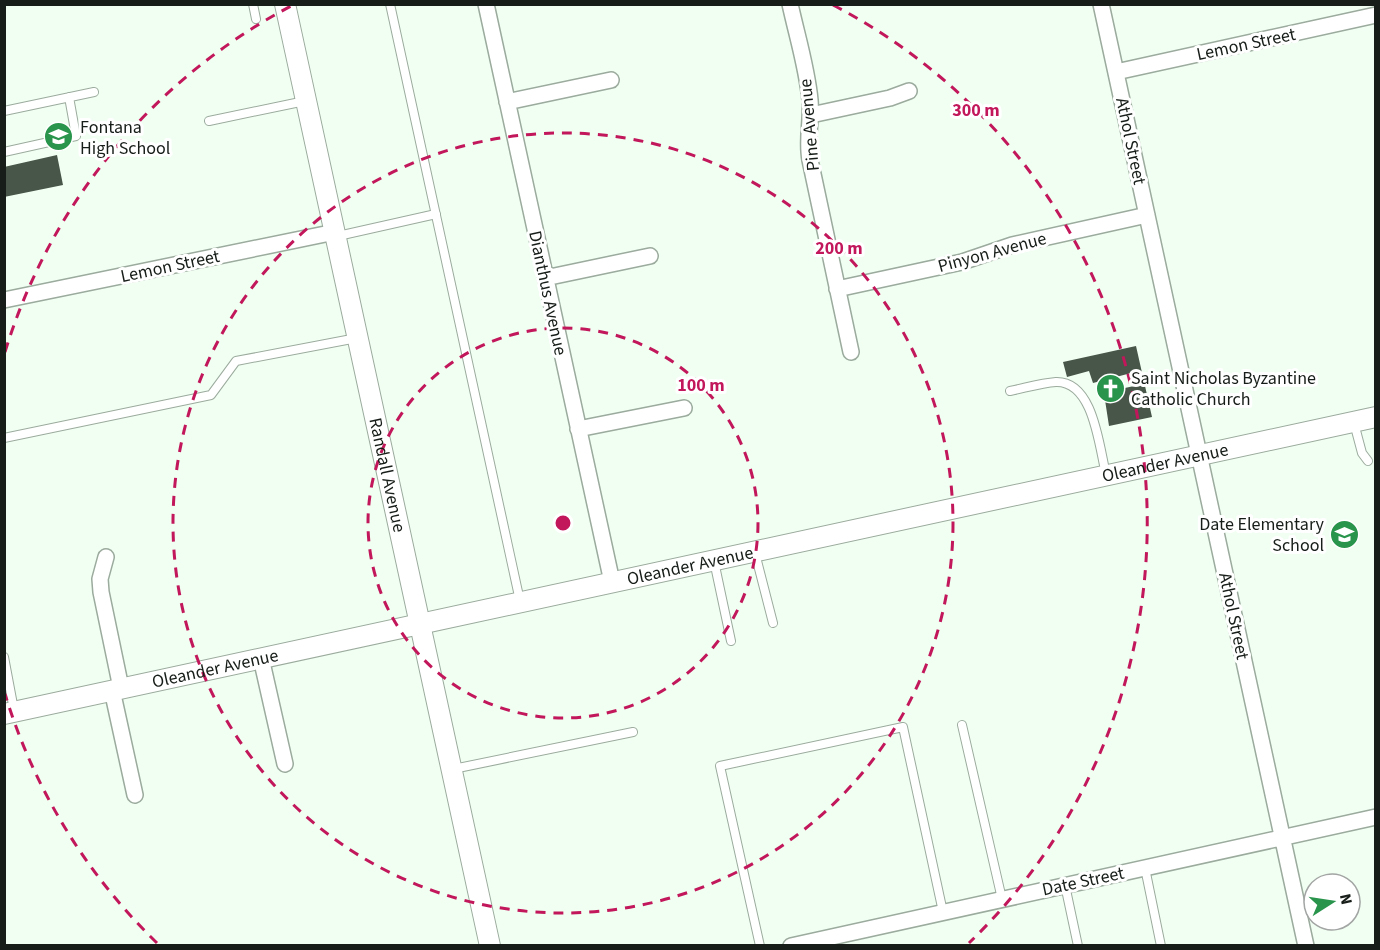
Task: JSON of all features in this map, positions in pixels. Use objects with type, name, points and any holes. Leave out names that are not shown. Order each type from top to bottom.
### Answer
[{"type":"street","name":"Randall Avenue","points":[[285,4],[490,945]]},
{"type":"street","name":"Dianthus Avenue","points":[[486,4],[612,582]]},
{"type":"street","name":"Pine Avenue","points":[[790,4],[809,92],[811,115],[808,148],[851,352]]},
{"type":"street","name":"Athol Street","points":[[1101,4],[1306,945]]},
{"type":"street","name":"Lemon Street","points":[[1116,72],[1376,15]]},
{"type":"street","points":[[507,102],[611,80]]},
{"type":"street","points":[[811,115],[890,98],[909,91]]},
{"type":"street","name":"Pinyon Avenue","points":[[837,289],[962,262],[1012,245],[1147,215]]},
{"type":"street","name":"Lemon Street","points":[[4,300],[336,235]]},
{"type":"street","points":[[545,278],[650,256]]},
{"type":"street","points":[[578,429],[684,408]]},
{"type":"street","name":"Oleander Avenue","points":[[9,713],[1376,417]]},
{"type":"street","points":[[106,557],[101,567],[101,592],[135,795]]},
{"type":"street","points":[[261,658],[285,765]]},
{"type":"street","name":"Date Street","points":[[791,945],[829,942],[943,912],[1376,818]]},
{"type":"lane","points":[[253,4],[256,19]]},
{"type":"lane","points":[[390,4],[520,602]]},
{"type":"lane","points":[[4,111],[94,92]]},
{"type":"lane","points":[[4,152],[76,136],[69,98]]},
{"type":"lane","points":[[209,121],[306,100]]},
{"type":"lane","points":[[336,235],[436,214]]},
{"type":"lane","points":[[4,438],[211,395],[236,361],[358,338]]},
{"type":"lane","points":[[1010,391],[1058,382],[1069,385],[1083,395],[1090,410],[1106,476]]},
{"type":"lane","points":[[1353,422],[1362,453],[1368,461]]},
{"type":"lane","points":[[755,551],[772,622]]},
{"type":"lane","points":[[714,560],[731,641]]},
{"type":"lane","points":[[4,657],[9,713]]},
{"type":"lane","points":[[962,725],[1002,899]]},
{"type":"lane","points":[[760,945],[720,766],[903,727],[943,912]]},
{"type":"lane","points":[[452,770],[633,732]]},
{"type":"lane","points":[[1145,868],[1161,945]]},
{"type":"lane","points":[[1065,885],[1078,945]]},
{"type":"building","points":[[57,155],[63,185],[4,197],[4,167]]},
{"type":"building","points":[[1136,346],[1152,417],[1109,426],[1105,400],[1120,396],[1120,389],[1139,385],[1135,372],[1093,383],[1089,371],[1067,377],[1063,362]]},
{"type":"place","name":"Fontana High School","points":[[59,137]]},
{"type":"place","name":"Saint Nicholas Byzantine Catholic Church","points":[[1110,388]]},
{"type":"place","name":"Date Elementary School","points":[[1345,534]]}]
